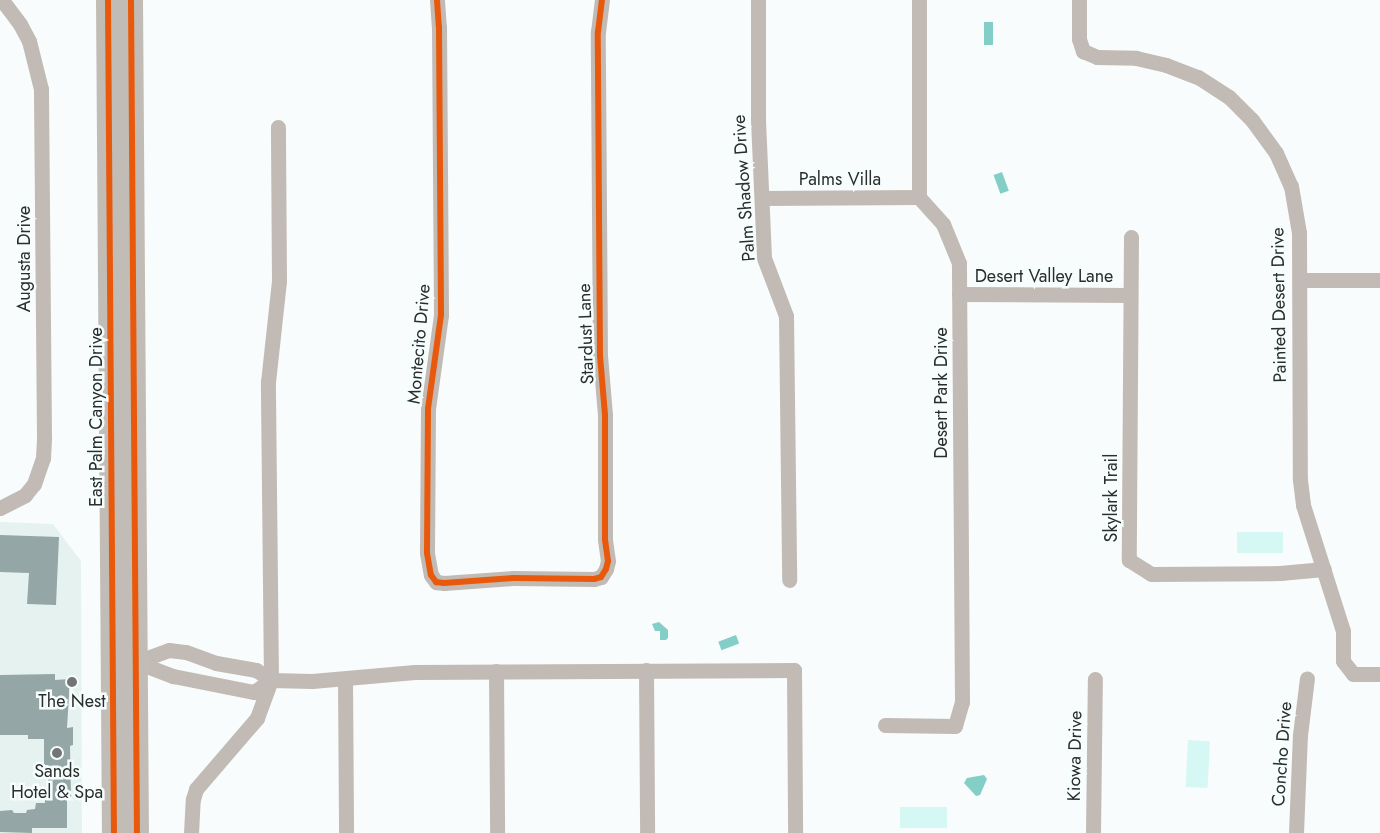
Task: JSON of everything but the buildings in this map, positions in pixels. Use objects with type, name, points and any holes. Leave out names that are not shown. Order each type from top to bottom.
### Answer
[{"type":"main road","name":"East Palm Canyon Drive","points":[[108,0],[114,833]]},
{"type":"main road","points":[[131,0],[137,833]]},
{"type":"street","name":"Augusta Drive","points":[[0,508],[25,495],[34,484],[43,458],[44,436],[41,89],[29,41],[20,24],[2,0]]},
{"type":"street","name":"Montecito Drive","points":[[437,0],[439,27],[441,315],[428,409],[429,568],[436,582],[444,583],[513,578]]},
{"type":"street","name":"Stardust Lane","points":[[513,578],[594,579],[601,577],[608,561],[605,538],[605,415],[600,356],[598,32],[602,0]]},
{"type":"street","name":"Palm Shadow Drive","points":[[758,0],[758,120],[764,258],[786,316],[789,580]]},
{"type":"street","points":[[919,0],[919,197]]},
{"type":"street","name":"Painted Desert Drive","points":[[1079,0],[1078,39],[1083,51],[1097,56],[1143,60],[1198,76],[1229,97],[1252,120],[1276,153],[1291,186],[1300,233],[1300,480],[1303,505],[1344,631],[1343,661],[1353,674],[1380,674]]},
{"type":"street","points":[[191,833],[192,800],[196,789],[257,718],[271,680],[268,382],[279,281],[278,127]]},
{"type":"street","name":"Palms Villa","points":[[762,198],[919,197]]},
{"type":"street","name":"Desert Park Drive","points":[[885,725],[955,726],[962,702],[959,263],[943,224],[919,197]]},
{"type":"street","name":"Skylark Trail","points":[[1131,237],[1129,295],[1129,560],[1150,574],[1280,574],[1324,569]]},
{"type":"street","points":[[1300,280],[1380,280]]},
{"type":"street","name":"Desert Valley Lane","points":[[959,294],[1129,295]]},
{"type":"street","points":[[113,662],[136,662],[169,650],[186,652],[216,663],[256,670],[271,680]]},
{"type":"street","points":[[136,662],[173,676],[254,692],[271,680],[345,679],[414,672],[794,670],[795,833]]},
{"type":"street","points":[[646,670],[647,833]]},
{"type":"street","points":[[496,671],[497,833]]},
{"type":"street","name":"Concho Drive","points":[[1296,833],[1300,735],[1307,678]]},
{"type":"street","points":[[345,679],[346,833]]},
{"type":"street","name":"Kiowa Drive","points":[[1093,833],[1095,679]]},
{"type":"shaded area","points":[[0,522],[53,524],[81,561],[82,833],[0,833]]},
{"type":"shaded area","points":[[1237,532],[1283,532],[1283,553],[1237,553]]},
{"type":"shaded area","points":[[1188,740],[1210,741],[1208,788],[1186,787]]},
{"type":"shaded area","points":[[900,807],[947,807],[947,828],[900,828]]},
{"type":"water","points":[[984,22],[993,22],[993,45],[984,45]]},
{"type":"water","points":[[1002,172],[1009,191],[1000,194],[994,175]]},
{"type":"water","points":[[659,622],[668,630],[668,638],[666,640],[660,640],[660,631],[655,631],[652,624]]},
{"type":"water","points":[[736,635],[739,643],[721,650],[718,642]]},
{"type":"water","points":[[984,775],[987,779],[980,795],[976,796],[964,783],[967,778]]},
{"type":"cycle path","points":[[108,0],[114,833]]},
{"type":"cycle path","points":[[131,0],[137,833]]},
{"type":"cycle path","points":[[437,0],[439,27],[441,315],[428,409],[427,553],[431,575],[436,582],[444,583],[513,578],[594,579],[601,577],[606,569],[608,561],[605,539],[605,415],[600,356],[598,32],[602,0]]},
{"type":"place","name":"The Nest","points":[[72,682]]},
{"type":"place","name":"Sands Hotel & Spa","points":[[57,753]]}]
